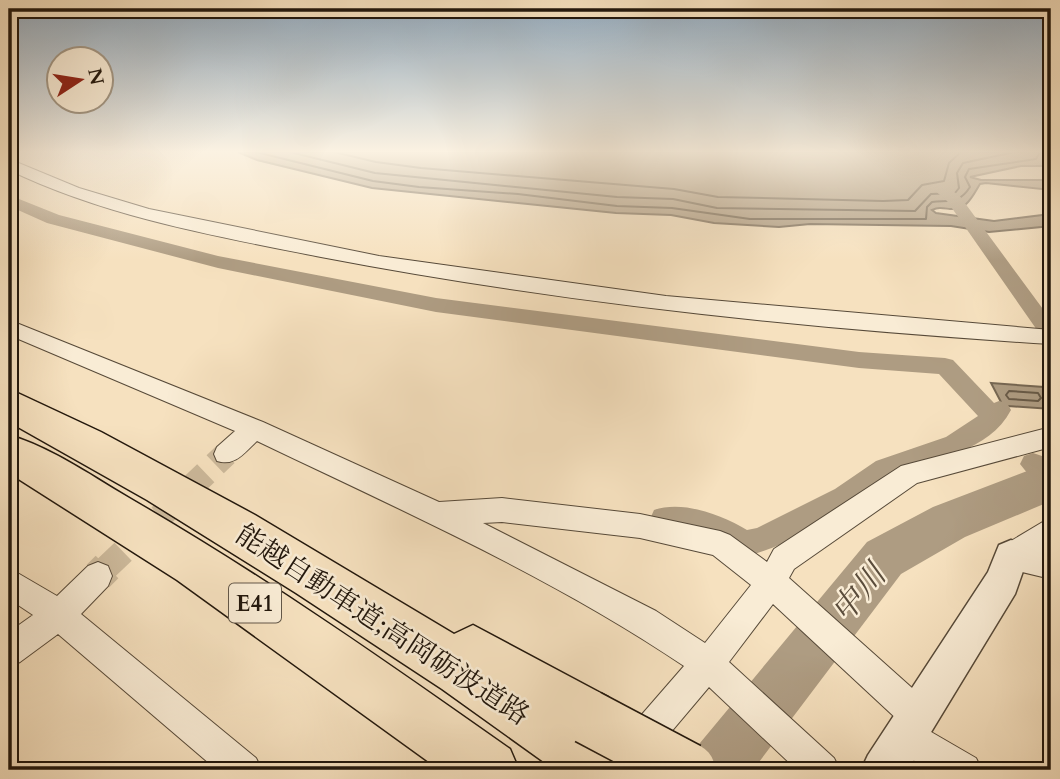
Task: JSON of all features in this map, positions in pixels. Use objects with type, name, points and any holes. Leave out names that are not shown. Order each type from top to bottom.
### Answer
[{"type":"highway","name":"能越自動車道;高岡砺波道路","points":[[9,404],[96,449],[241,533],[586,743],[688,770]]},
{"type":"highway","name":"能越自動車道;高岡砺波道路","points":[[9,452],[201,566],[352,670],[489,770]]},
{"type":"street","points":[[65,188],[145,213],[387,265],[608,296],[896,325],[1051,337]]},
{"type":"street","points":[[9,327],[254,429],[438,514],[645,622],[715,670],[818,766]]},
{"type":"street","points":[[226,454],[254,429]]},
{"type":"street","points":[[616,770],[715,670],[733,634],[781,592],[784,559],[910,474],[1051,437]]},
{"type":"street","points":[[438,514],[502,510],[640,526],[720,544],[781,592],[846,650],[912,727],[964,770]]},
{"type":"street","points":[[883,770],[1002,582],[1011,557],[1051,530]]},
{"type":"street","points":[[1011,557],[1051,565]]},
{"type":"street","points":[[9,651],[59,615],[98,576]]},
{"type":"street","points":[[9,582],[59,615],[244,770]]},
{"type":"water","points":[[375,188],[977,188],[961,207],[932,210],[936,213],[994,221],[1051,214],[1051,226],[989,232],[951,226],[810,224],[779,227],[714,223],[671,215],[616,213]]},
{"type":"water","points":[[991,383],[1044,387],[1047,393],[1051,393],[1051,409],[1008,406],[1002,412],[995,407],[1001,402]]},
{"type":"waterway","points":[[941,189],[953,198],[1044,325]]},
{"type":"waterway","points":[[9,200],[53,219],[218,262],[436,305],[859,360],[945,366],[988,412]]},
{"type":"waterway","points":[[664,519],[706,525],[744,544],[761,540],[844,497],[885,469],[955,444],[984,425],[999,410]]},
{"type":"waterway","points":[[1033,464],[1049,481]]},
{"type":"waterway","name":"中川","points":[[716,770],[884,558],[949,522],[1051,481]]},
{"type":"tunnel","points":[[105,569],[226,454]]},
{"type":"tunnel","points":[[98,576],[105,569]]}]
